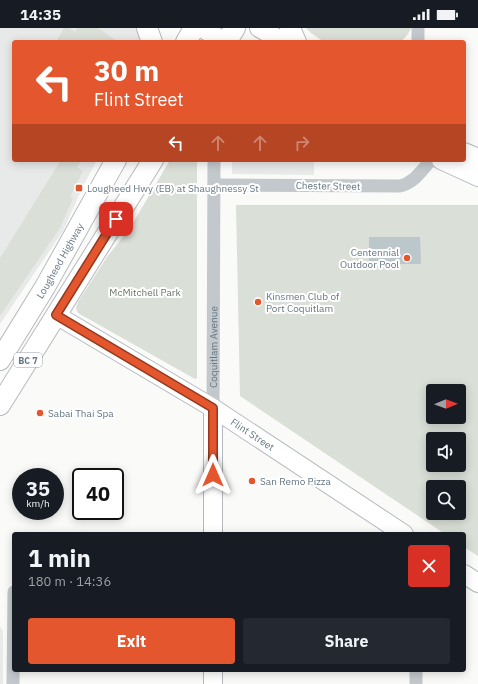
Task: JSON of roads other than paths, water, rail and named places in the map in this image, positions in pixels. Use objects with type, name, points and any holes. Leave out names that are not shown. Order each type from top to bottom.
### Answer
[{"type":"main road","points":[[147,28],[151,40]]},
{"type":"main road","points":[[187,40],[194,28]]},
{"type":"main road","points":[[227,40],[235,28]]},
{"type":"main road","points":[[290,28],[295,40]]},
{"type":"main road","name":"Lougheed Highway","points":[[0,360],[45,287],[115,162]]},
{"type":"main road","name":"BC 7","points":[[0,405],[152,162]]},
{"type":"street","points":[[201,28],[222,40]]},
{"type":"street","points":[[259,28],[280,40]]},
{"type":"street","points":[[418,28],[418,40]]},
{"type":"street","points":[[466,153],[478,158]]},
{"type":"street","name":"Coquitlam Avenue","points":[[213,532],[214,162]]},
{"type":"street","name":"Chester Street","points":[[214,185],[400,186],[413,181],[429,162]]},
{"type":"street","points":[[445,162],[478,177]]},
{"type":"street","name":"Flint Street","points":[[56,315],[213,408],[401,532]]},
{"type":"street","points":[[466,575],[478,583]]},
{"type":"street","points":[[13,672],[13,684]]},
{"type":"street","points":[[212,684],[213,672]]},
{"type":"street","points":[[416,672],[416,684]]},
{"type":"place","name":"Lougheed Hwy (EB) at Shaughnessy St","points":[[79,188]]},
{"type":"place","name":"Centennial Outdoor Pool","points":[[407,258]]},
{"type":"place","name":"Kinsmen Club of Port Coquitlam","points":[[258,302]]},
{"type":"place","name":"Sabai Thai Spa","points":[[40,413]]},
{"type":"place","name":"San Remo Pizza","points":[[252,481]]},
{"type":"park label","name":"McMitchell Park","points":[[145,292]]}]
